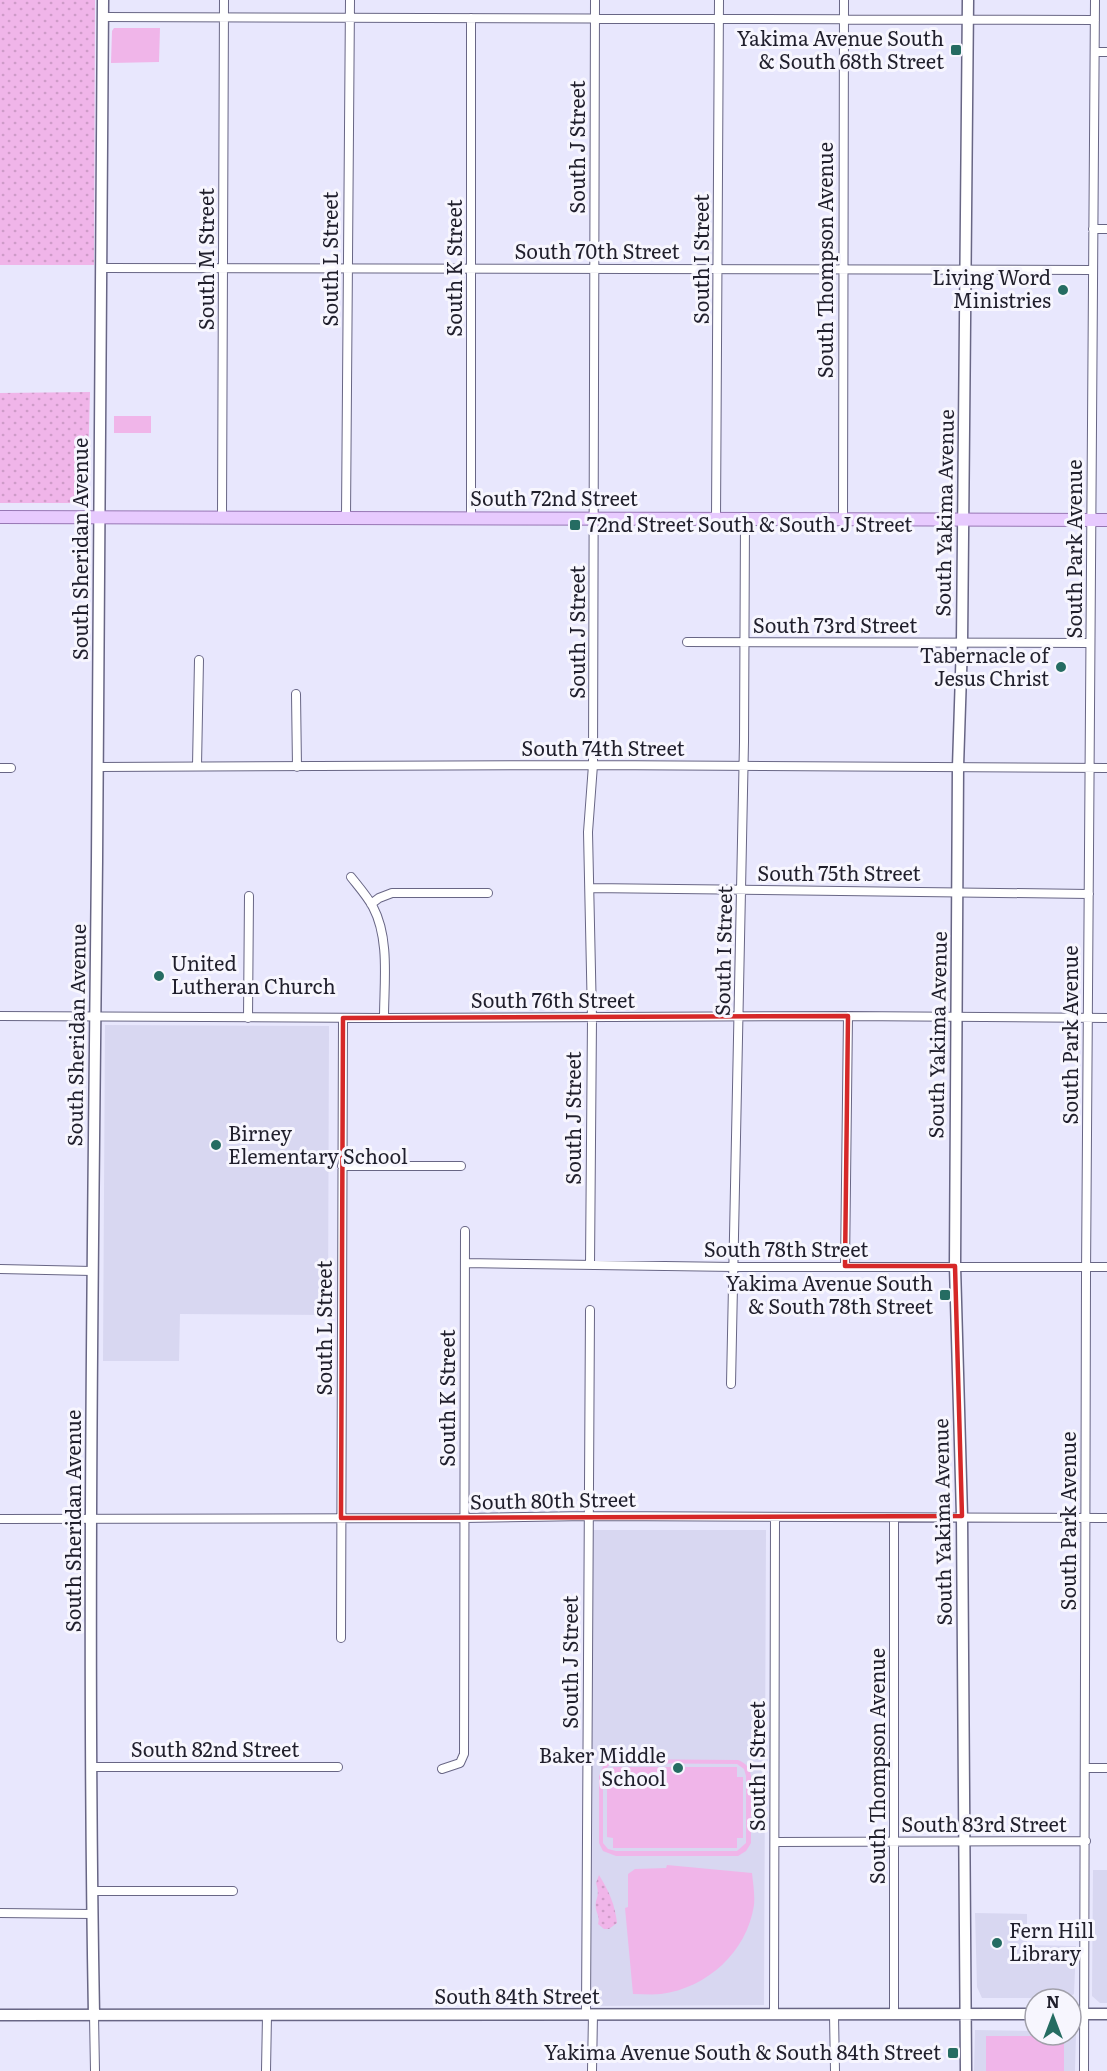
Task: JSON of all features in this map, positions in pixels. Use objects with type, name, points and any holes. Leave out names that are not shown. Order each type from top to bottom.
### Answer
[{"type":"main road","name":"South Sheridan Avenue","points":[[94,2015],[92,1271],[103,0]]},
{"type":"main road","name":"South Yakima Avenue","points":[[966,2071],[962,1516],[955,1266],[958,767],[962,643],[968,0]]},
{"type":"main road","name":"South 72nd Street","points":[[0,517],[1107,520]]},
{"type":"main road","name":"South 84th Street","points":[[0,2014],[1023,2014]]},
{"type":"main road","points":[[1084,2014],[1107,2014]]},
{"type":"street","name":"South M Street","points":[[222,518],[224,0]]},
{"type":"street","name":"South L Street","points":[[346,518],[350,0]]},
{"type":"street","name":"South J Street","points":[[590,1265],[592,1018],[588,832],[593,765],[596,0]]},
{"type":"street","name":"South I Street","points":[[716,519],[719,0]]},
{"type":"street","name":"South Thompson Avenue","points":[[843,0],[843,520]]},
{"type":"street","name":"South Park Avenue","points":[[1084,2071],[1086,1268],[1095,0]]},
{"type":"street","points":[[103,17],[1095,20]]},
{"type":"street","name":"South K Street","points":[[471,18],[471,518]]},
{"type":"street","points":[[1095,52],[1107,52]]},
{"type":"street","points":[[1093,229],[1107,229]]},
{"type":"street","name":"South 70th Street","points":[[101,268],[1093,270]]},
{"type":"street","name":"South I Street","points":[[731,1384],[740,1016],[745,519]]},
{"type":"street","name":"South 73rd Street","points":[[687,642],[1090,643]]},
{"type":"street","points":[[197,766],[199,660]]},
{"type":"street","points":[[296,694],[297,767]]},
{"type":"street","name":"South 74th Street","points":[[98,767],[593,765],[1107,768]]},
{"type":"street","points":[[0,768],[11,768]]},
{"type":"street","points":[[351,877],[371,904],[380,924],[383,949],[384,1018]]},
{"type":"street","name":"South 75th Street","points":[[590,888],[1089,894]]},
{"type":"street","points":[[371,904],[379,898],[392,894],[488,894]]},
{"type":"street","points":[[248,1018],[249,896]]},
{"type":"street","name":"South 76th Street","points":[[0,1016],[94,1018],[740,1016],[1107,1018]]},
{"type":"street","points":[[845,1266],[848,1016]]},
{"type":"street","name":"South L Street","points":[[341,1638],[343,1018]]},
{"type":"street","points":[[342,1166],[461,1166]]},
{"type":"street","name":"South K Street","points":[[442,1768],[461,1762],[464,1744],[465,1231]]},
{"type":"street","name":"South 78th Street","points":[[465,1263],[734,1268],[845,1266],[1107,1268]]},
{"type":"street","points":[[0,1269],[92,1271]]},
{"type":"street","name":"South J Street","points":[[590,1310],[589,2014],[592,2071]]},
{"type":"street","name":"South 80th Street","points":[[0,1519],[588,1516],[1107,1518]]},
{"type":"street","name":"South I Street","points":[[774,2014],[775,1516]]},
{"type":"street","name":"South Thompson Avenue","points":[[894,1518],[894,2014]]},
{"type":"street","name":"South 82nd Street","points":[[92,1767],[338,1767]]},
{"type":"street","points":[[1086,1768],[1107,1768]]},
{"type":"street","name":"South 83rd Street","points":[[774,1842],[1086,1841]]},
{"type":"street","points":[[92,1891],[233,1891]]},
{"type":"street","points":[[0,1913],[92,1914]]},
{"type":"street","name":"South Sheridan Avenue","points":[[94,2015],[95,2071]]},
{"type":"street","points":[[266,2071],[267,2015]]},
{"type":"street","points":[[834,2015],[835,2071]]},
{"type":"highlighted area","points":[[848,1016],[845,1266],[955,1266],[962,1516],[341,1518],[343,1018]]},
{"type":"shaded area","points":[[0,0],[95,0],[94,265],[0,265]]},
{"type":"shaded area","points":[[114,28],[160,28],[159,62],[111,63]]},
{"type":"shaded area","points":[[90,392],[87,503],[0,503],[0,393]]},
{"type":"shaded area","points":[[114,416],[151,416],[151,433],[114,433]]},
{"type":"shaded area","name":"Birney Elementary School","points":[[105,1025],[329,1026],[328,1315],[180,1314],[179,1361],[103,1361]]},
{"type":"shaded area","name":"Baker Middle School","points":[[593,1530],[766,1530],[764,2005],[591,2006]]},
{"type":"shaded area","points":[[616,1759],[741,1761],[747,1766],[751,1776],[751,1843],[746,1851],[738,1856],[616,1856],[603,1851],[599,1843],[599,1776],[604,1764]],"holes":[[[615,1763],[737,1764],[744,1769],[746,1776],[746,1843],[737,1851],[616,1851],[608,1849],[603,1843],[603,1776],[608,1766]]]},
{"type":"shaded area","points":[[613,1767],[737,1767],[737,1777],[743,1777],[743,1838],[737,1838],[737,1848],[613,1848],[613,1838],[607,1837],[607,1777],[613,1777]]},
{"type":"shaded area","points":[[667,1865],[752,1873],[754,1905],[750,1922],[734,1952],[709,1976],[678,1990],[658,1994],[633,1994],[625,1908],[628,1907],[628,1874],[635,1869],[666,1868]]},
{"type":"shaded area","points":[[1093,1870],[1107,1870],[1107,2003],[1100,2003],[1092,1996]]},
{"type":"shaded area","points":[[599,1875],[611,1898],[616,1916],[617,1923],[609,1929],[604,1929],[598,1924],[596,1883]]},
{"type":"shaded area","points":[[975,1913],[1027,1914],[1027,1945],[1076,1946],[1074,1987],[1023,1987],[1023,1998],[982,1998],[977,1987]]},
{"type":"shaded area","points":[[975,2030],[1023,2031],[1023,2047],[1076,2047],[1075,2071],[974,2071]]},
{"type":"shaded area","points":[[986,2036],[1023,2036],[1023,2047],[1064,2047],[1064,2071],[986,2071]]},
{"type":"place","name":"Yakima Avenue South & South 68th Street","points":[[956,50]]},
{"type":"place","name":"Living Word Ministries","points":[[1063,290]]},
{"type":"place","name":"72nd Street South & South J Street","points":[[575,525]]},
{"type":"place","name":"Tabernacle of Jesus Christ","points":[[1061,667]]},
{"type":"place","name":"United Lutheran Church","points":[[159,976]]},
{"type":"place","name":"Birney Elementary School","points":[[216,1145]]},
{"type":"place","name":"Yakima Avenue South & South 78th Street","points":[[945,1295]]},
{"type":"place","name":"Baker Middle School","points":[[678,1768]]},
{"type":"place","name":"Fern Hill Library","points":[[997,1943]]},
{"type":"place","name":"Yakima Avenue South & South 84th Street","points":[[953,2053]]}]
